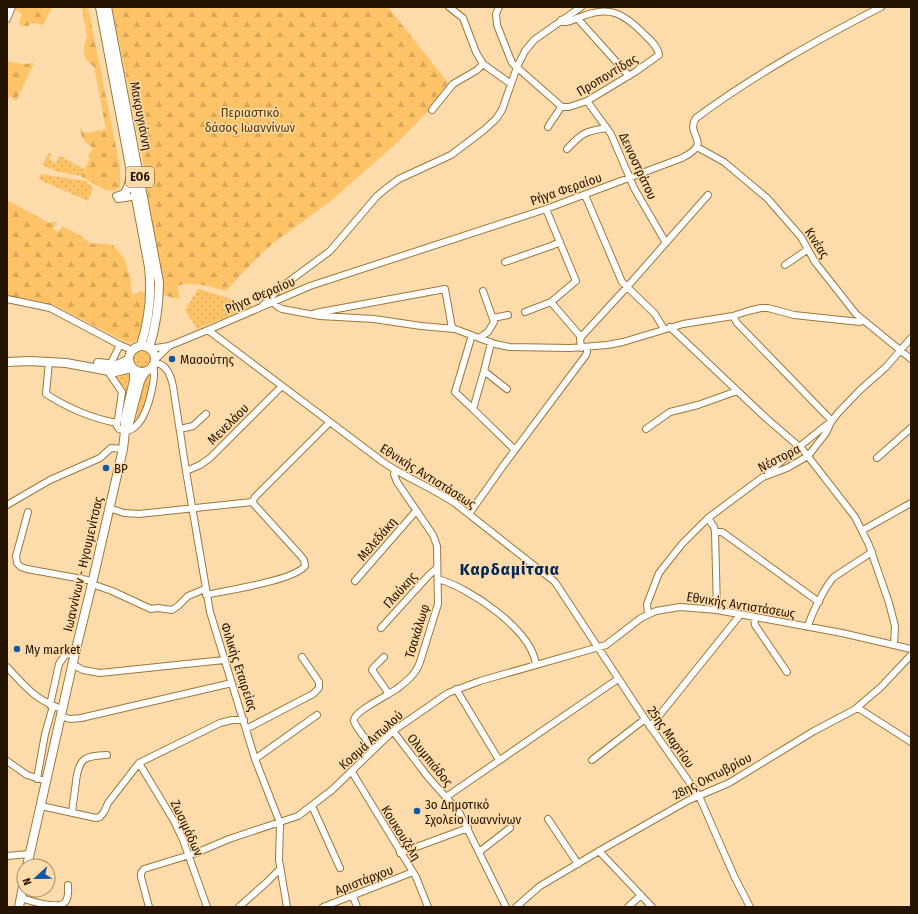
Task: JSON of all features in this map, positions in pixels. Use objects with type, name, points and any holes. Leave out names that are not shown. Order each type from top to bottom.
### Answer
[{"type":"main road","name":"Μακρυγιάννη","points":[[100,7],[132,173],[139,193]]},
{"type":"main road","name":"Μακρυγιάννη","points":[[107,7],[139,193],[146,247],[150,283],[150,307],[145,332],[147,347]]},
{"type":"main road","points":[[124,194],[128,188],[132,173]]},
{"type":"main road","points":[[147,347],[154,354],[154,363],[145,372],[138,372],[130,366],[129,355],[132,350],[147,347]]},
{"type":"main road","points":[[7,362],[49,361],[108,368],[116,372],[130,366]]},
{"type":"main road","name":"Ιωαννίνων - Ηγουμενίτσας","points":[[28,858],[47,781],[72,664],[123,449],[125,419],[134,380],[134,374],[130,366]]},
{"type":"main road","name":"Ιωαννίνων - Ηγουμενίτσας","points":[[125,431],[130,421],[140,381],[145,372]]},
{"type":"main road","points":[[19,907],[21,898]]},
{"type":"street","points":[[7,19],[12,7]]},
{"type":"street","points":[[449,7],[463,18],[476,52],[483,64],[511,84]]},
{"type":"street","points":[[499,7],[496,17],[499,32],[512,63],[562,107],[548,126]]},
{"type":"street","points":[[261,307],[280,288],[330,251],[377,196],[388,187],[399,179],[451,155],[484,130],[500,113],[517,67],[525,51],[534,40],[580,7]]},
{"type":"street","points":[[697,147],[698,142],[693,126],[696,118],[727,96],[815,42],[881,7]]},
{"type":"street","name":"Προποντίδας","points":[[562,107],[569,107],[587,101],[629,76],[659,54],[654,45],[636,26],[615,12],[598,12],[577,18]]},
{"type":"street","points":[[561,20],[566,22],[577,18],[629,76]]},
{"type":"street","points":[[432,110],[453,84],[477,70],[483,64]]},
{"type":"street","name":"Δεινοστράτου","points":[[587,101],[613,138],[630,178],[666,243]]},
{"type":"street","points":[[567,149],[582,134],[592,130],[607,128]]},
{"type":"street","name":"Ρήγα Φεραίου","points":[[208,330],[301,289],[546,209],[682,158],[693,152],[697,147]]},
{"type":"street","name":"Κινέας","points":[[697,147],[724,162],[767,198],[801,237],[807,250],[820,269],[856,314],[911,359]]},
{"type":"street","points":[[139,193],[116,198],[124,194],[139,193]]},
{"type":"street","points":[[585,195],[622,282],[627,288],[655,314],[667,328],[800,447],[850,510],[863,530],[882,580],[895,626],[894,645]]},
{"type":"street","points":[[581,337],[627,288],[708,195]]},
{"type":"street","points":[[525,312],[551,302],[576,282],[546,209]]},
{"type":"street","points":[[504,262],[560,242]]},
{"type":"street","points":[[785,265],[807,250]]},
{"type":"street","points":[[313,315],[315,312],[445,289],[452,328]]},
{"type":"street","points":[[478,338],[489,331],[494,322],[494,318],[483,291]]},
{"type":"street","points":[[7,299],[50,308],[132,350]]},
{"type":"street","points":[[273,302],[282,309],[313,315],[374,319],[421,326],[452,328],[491,343],[510,347],[584,348],[623,342],[667,328],[696,321],[733,316],[764,308],[794,315],[860,322],[863,320]]},
{"type":"street","points":[[470,514],[515,450],[586,355],[581,337],[551,302]]},
{"type":"street","points":[[494,318],[508,314]]},
{"type":"street","points":[[733,316],[737,323],[831,422],[763,476]]},
{"type":"street","points":[[147,347],[169,346],[208,330]]},
{"type":"street","name":"Εθνικής Αντιστάσεως","points":[[208,330],[395,471],[441,494],[470,514],[555,582],[598,647],[611,642],[637,620],[648,614],[676,607],[717,610],[740,614],[911,649]]},
{"type":"street","points":[[472,335],[455,392],[515,450]]},
{"type":"street","name":"Νέστορα","points":[[648,614],[647,604],[660,571],[682,544],[708,518],[763,476],[787,468],[808,456],[826,433],[831,422],[850,399],[883,370],[911,338]]},
{"type":"street","points":[[473,409],[491,343]]},
{"type":"street","points":[[120,345],[108,368],[122,392],[117,423],[118,428],[125,431],[133,429],[146,411],[155,374],[154,363],[169,346]]},
{"type":"street","points":[[49,361],[46,394],[78,412],[100,420],[117,423]]},
{"type":"street","name":"Φιλικής Εταιρείας","points":[[154,363],[162,364],[170,374],[179,419],[206,592],[214,627],[256,759],[280,823],[280,869],[287,907]]},
{"type":"street","points":[[484,371],[507,390]]},
{"type":"street","name":"Μενελάου","points":[[186,471],[200,465],[210,458],[282,386]]},
{"type":"street","points":[[646,429],[670,412],[698,405],[736,391]]},
{"type":"street","points":[[180,430],[193,426],[206,414]]},
{"type":"street","points":[[252,502],[254,497],[330,422]]},
{"type":"street","points":[[878,458],[911,428]]},
{"type":"street","points":[[7,505],[50,480],[100,458],[111,448],[123,449]]},
{"type":"street","name":"Τσακάλωφ","points":[[374,749],[357,726],[354,718],[360,712],[389,694],[410,678],[418,666],[438,605],[437,546],[435,540],[397,482],[394,474],[395,471]]},
{"type":"street","points":[[109,508],[124,513],[139,514],[252,502]]},
{"type":"street","points":[[28,512],[16,556],[19,565],[33,571],[92,582],[151,609],[158,608],[169,610],[175,608],[188,596],[283,577],[295,573],[305,566],[304,560],[300,555],[252,502]]},
{"type":"street","points":[[863,530],[911,503]]},
{"type":"street","name":"Μελεδάκη","points":[[355,581],[416,511]]},
{"type":"street","points":[[708,518],[714,527],[715,532],[717,610]]},
{"type":"street","points":[[715,532],[722,532],[819,602]]},
{"type":"street","points":[[808,627],[819,602],[832,579],[872,552]]},
{"type":"street","name":"Γλαύκης","points":[[381,628],[431,572],[437,568]]},
{"type":"street","points":[[438,579],[445,581],[479,599],[500,614],[530,646],[534,654],[536,665]]},
{"type":"street","points":[[650,727],[740,614]]},
{"type":"street","points":[[754,617],[755,625],[787,672]]},
{"type":"street","name":"Κοσμά Αιτωλού","points":[[150,907],[142,883],[142,871],[229,839],[298,816],[352,772],[393,732],[433,702],[456,690],[598,647]]},
{"type":"street","name":"25ης Μαρτίου","points":[[598,647],[645,720],[699,796],[738,884],[750,907]]},
{"type":"street","points":[[37,779],[59,664],[65,656],[75,653]]},
{"type":"street","name":"28ης Οκτωβρίου","points":[[516,907],[540,886],[599,851],[680,805],[725,785],[814,731],[858,708],[881,687],[911,655]]},
{"type":"street","points":[[246,729],[308,697],[319,688],[319,680],[302,657]]},
{"type":"street","points":[[384,657],[372,670],[389,694]]},
{"type":"street","points":[[72,664],[83,670],[100,673],[224,660]]},
{"type":"street","points":[[7,667],[34,695],[70,719],[81,718],[232,683]]},
{"type":"street","points":[[446,797],[618,679]]},
{"type":"street","points":[[456,690],[499,760]]},
{"type":"street","points":[[858,708],[911,742]]},
{"type":"street","points":[[256,759],[317,715]]},
{"type":"street","points":[[41,806],[96,818],[100,817],[108,803],[139,763],[220,723],[232,720],[244,720]]},
{"type":"street","points":[[592,760],[645,720]]},
{"type":"street","name":"Ολυμπιάδος","points":[[393,732],[428,777],[460,812],[506,907]]},
{"type":"street","points":[[72,812],[78,767],[84,760],[94,756],[107,755]]},
{"type":"street","points":[[7,761],[22,773],[47,781]]},
{"type":"street","name":"Ζωσιμάδων","points":[[139,763],[183,840],[207,907]]},
{"type":"street","name":"Κουκουζέλη","points":[[352,772],[400,853],[413,872],[428,907]]},
{"type":"street","points":[[312,806],[340,868]]},
{"type":"street","points":[[548,819],[578,864]]},
{"type":"street","points":[[400,853],[468,828]]},
{"type":"street","points":[[479,852],[510,828]]},
{"type":"street","points":[[599,851],[652,907]]},
{"type":"street","points":[[7,856],[29,854]]},
{"type":"street","points":[[239,907],[280,869]]},
{"type":"street","name":"Αριστάρχου","points":[[322,907],[413,872]]},
{"type":"street","points":[[21,898],[58,906],[67,900],[68,885]]},
{"type":"street","points":[[628,907],[641,895]]},
{"type":"street","points":[[352,896],[357,907]]},
{"type":"green space","points":[[16,7],[52,7],[43,25],[31,23],[28,26],[21,26],[19,22],[22,14],[15,9]]},
{"type":"green space","points":[[82,7],[88,7],[120,169],[120,187],[114,191],[105,190],[81,176],[90,158],[88,156],[93,148],[87,144],[81,134],[80,127],[83,132],[88,133],[106,129],[94,67],[86,59],[84,53],[87,37]]},
{"type":"green space","name":"Περιαστικό δάσος Ιωαννίνων","points":[[112,7],[388,7],[448,83],[429,110],[399,141],[333,199],[272,244],[226,291],[194,284],[181,285],[177,287],[180,298],[178,299],[163,295],[141,149]]},
{"type":"green space","points":[[7,61],[23,64],[34,63],[16,101],[10,96],[7,101]]},
{"type":"green space","points":[[49,153],[51,154],[49,159],[56,163],[60,156],[84,169],[81,176],[59,172],[42,165]]},
{"type":"green space","points":[[40,174],[85,181],[93,188],[88,201],[40,180]]},
{"type":"green space","points":[[7,200],[49,223],[57,221],[53,229],[58,232],[63,226],[90,243],[113,245],[126,261],[131,279],[130,284],[133,295],[141,291],[145,293],[142,325],[135,341],[130,343],[126,342],[54,305],[7,297]]},
{"type":"green space","points":[[198,289],[253,306],[197,329],[185,310]]},
{"type":"green space","points":[[142,349],[149,352],[152,359],[149,366],[142,369],[135,366],[132,359],[135,352]]},
{"type":"green space","points":[[127,373],[130,376],[121,416],[119,417],[125,391],[116,377]]},
{"type":"green space","points":[[151,375],[144,411],[135,422],[145,378]]},
{"type":"place","name":"Μασούτης","points":[[172,359]]},
{"type":"place","name":"BP","points":[[106,468]]},
{"type":"place","name":"My market","points":[[17,649]]},
{"type":"place","name":"3ο Δημοτικό Σχολείο Ιωαννίνων","points":[[417,811]]},
{"type":"district","name":"Καρδαμίτσια","points":[[510,569]]}]
